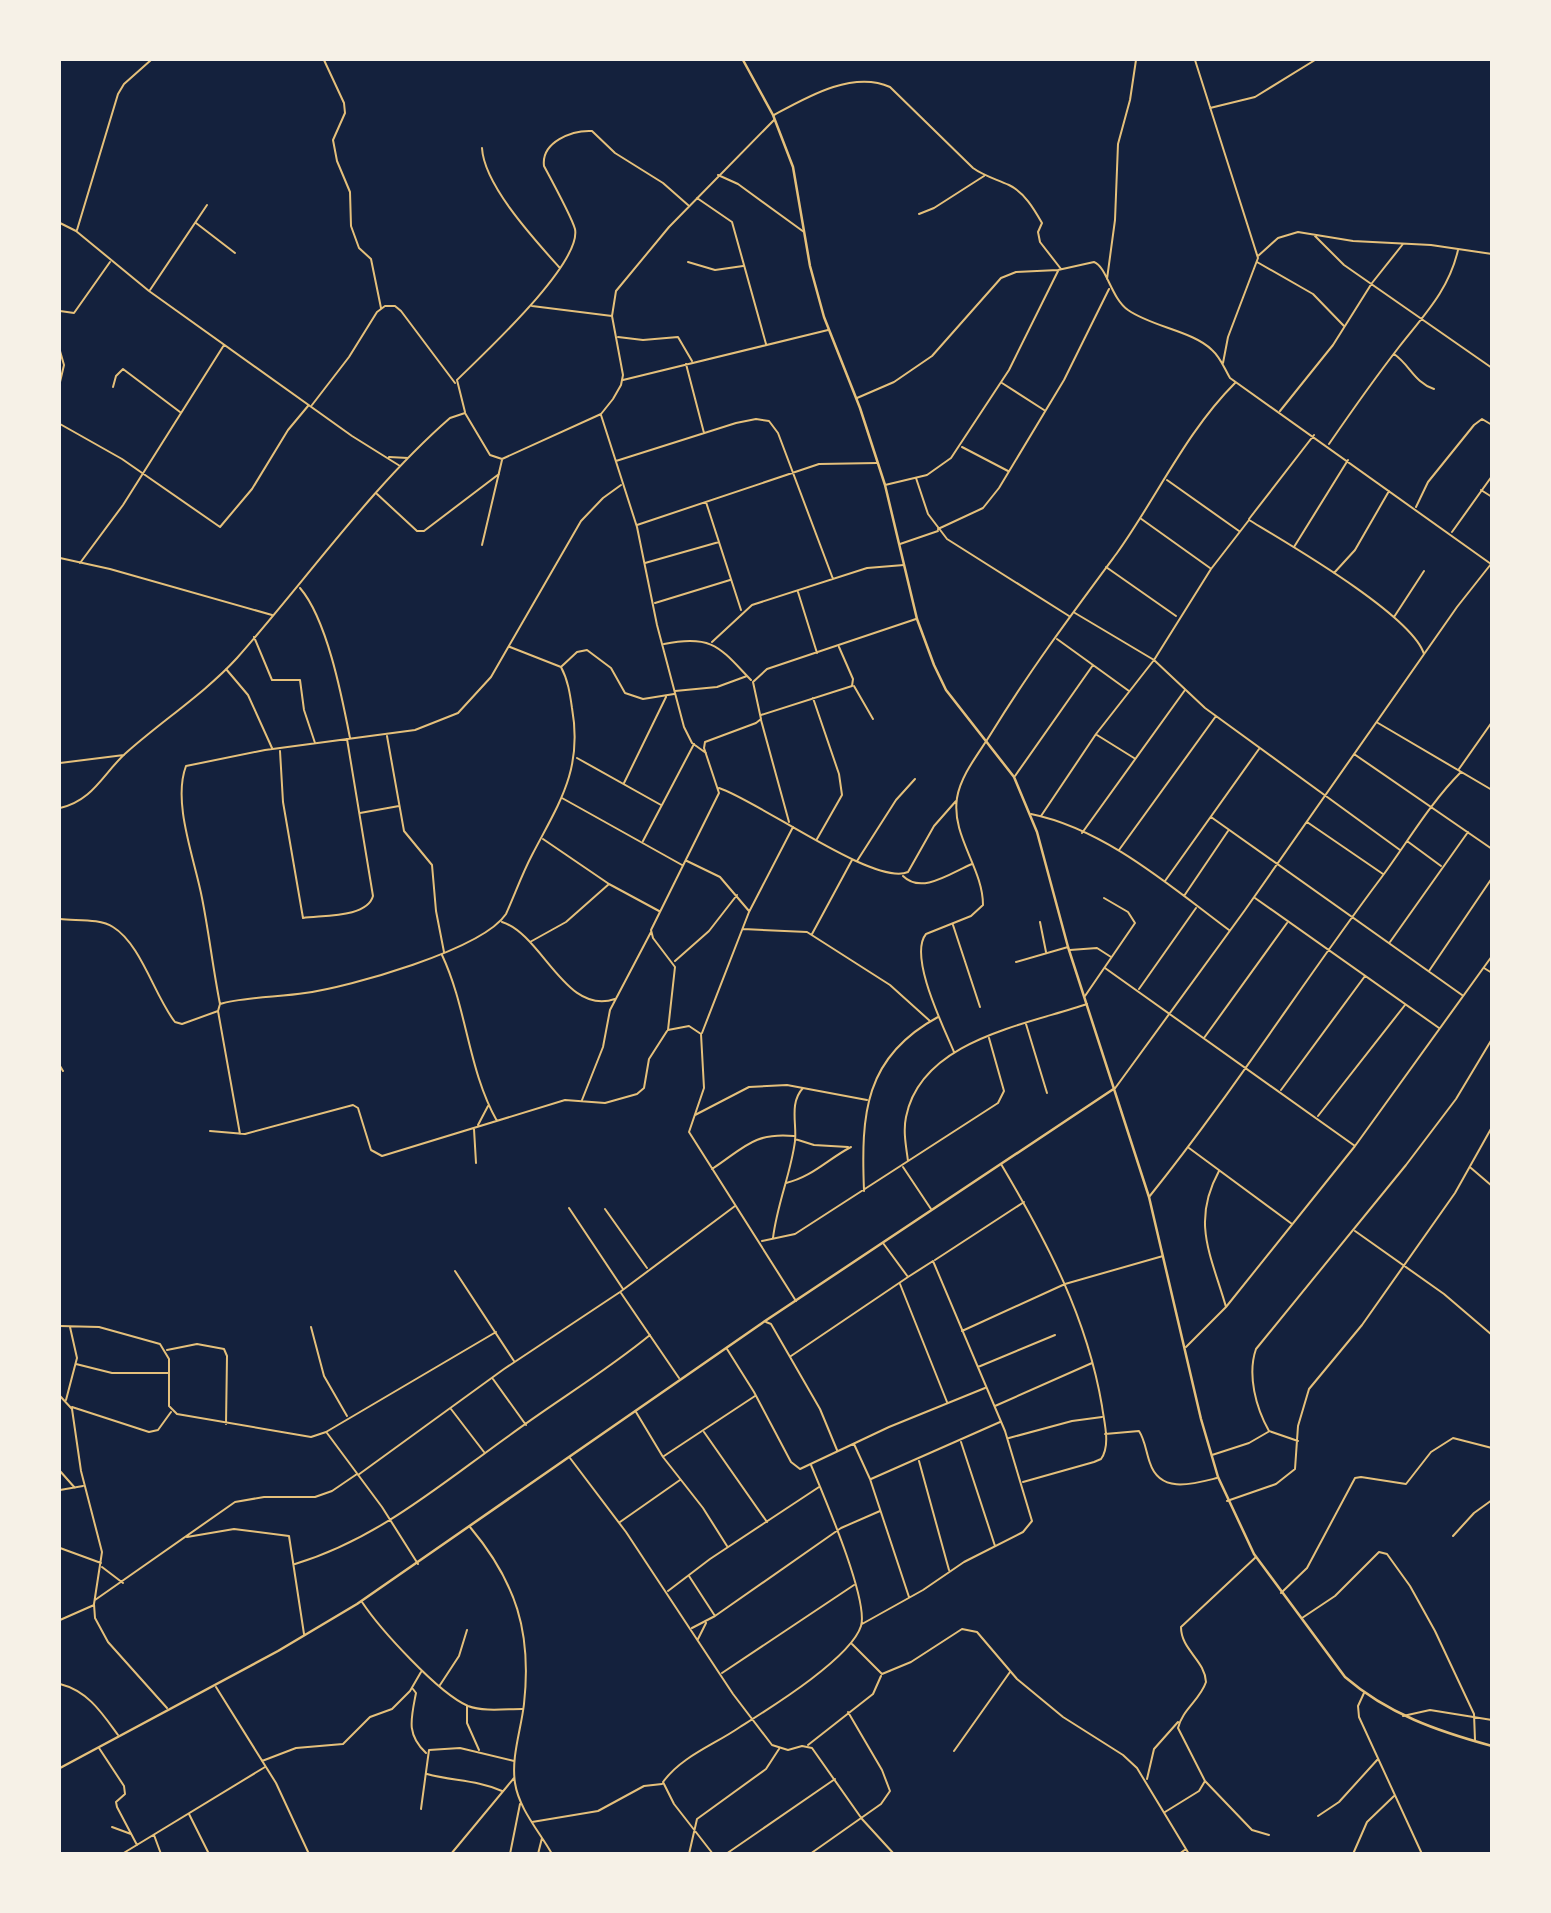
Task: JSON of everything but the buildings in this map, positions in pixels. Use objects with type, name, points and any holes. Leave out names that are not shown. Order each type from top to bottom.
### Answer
[{"type":"main road","points":[[743,60],[773,115],[793,167],[810,266],[829,330],[885,485],[917,619],[946,690],[1014,777],[1031,814],[1069,948],[1116,1087],[1149,1198],[1211,1455],[1227,1501],[1256,1557],[1345,1677],[1364,1693],[1403,1717],[1492,1746]]},
{"type":"main road","points":[[60,1768],[305,1635],[362,1601],[765,1321],[1116,1087]]},
{"type":"street","points":[[76,231],[118,94],[124,84],[151,60]]},
{"type":"street","points":[[324,60],[344,103],[343,120],[333,140],[337,161],[350,192],[351,226],[359,248],[371,259],[380,308]]},
{"type":"street","points":[[1107,281],[1115,220],[1118,144],[1130,100],[1136,60]]},
{"type":"street","points":[[1195,60],[1258,256],[1228,337],[1222,364]]},
{"type":"street","points":[[1210,108],[1251,99],[1315,60]]},
{"type":"street","points":[[773,115],[806,98],[859,80],[878,81],[903,97],[984,176],[1012,186],[1030,204],[1042,223],[1038,232],[1040,242],[1060,270]]},
{"type":"street","points":[[60,424],[100,445],[220,527],[252,489],[288,430],[332,381],[380,308],[391,305],[401,311],[457,385],[465,413],[490,455],[502,459],[601,414],[622,381],[612,316],[616,291],[689,206],[775,120]]},
{"type":"street","points":[[457,385],[458,379],[481,360],[531,306],[559,268],[573,243],[575,229],[544,160],[549,148],[559,139],[582,131],[592,131],[615,153],[663,183],[689,206]]},
{"type":"street","points":[[482,148],[483,162],[494,182],[559,268]]},
{"type":"street","points":[[718,175],[738,184],[804,232]]},
{"type":"street","points":[[919,214],[934,208],[984,176]]},
{"type":"street","points":[[697,198],[732,222],[767,345]]},
{"type":"street","points":[[149,291],[206,205]]},
{"type":"street","points":[[60,223],[76,231],[149,291],[401,467]]},
{"type":"street","points":[[195,223],[235,253]]},
{"type":"street","points":[[1258,256],[1287,233],[1492,254]]},
{"type":"street","points":[[1314,235],[1329,253],[1492,368]]},
{"type":"street","points":[[1279,412],[1404,243]]},
{"type":"street","points":[[1328,445],[1446,287],[1459,249]]},
{"type":"street","points":[[60,310],[74,313],[111,261]]},
{"type":"street","points":[[688,262],[715,270],[744,265]]},
{"type":"street","points":[[856,399],[901,379],[932,356],[1001,278],[1016,272],[1060,270],[1094,262],[1102,268],[1110,289],[1126,309],[1208,346],[1236,383],[1314,435],[1492,564],[1116,1087]]},
{"type":"street","points":[[1257,262],[1313,294],[1344,327]]},
{"type":"street","points":[[885,485],[916,478],[940,468],[961,446],[1001,382],[1060,270]]},
{"type":"street","points":[[900,544],[938,530],[983,508],[1046,411],[1110,289]]},
{"type":"street","points":[[531,306],[612,316]]},
{"type":"street","points":[[622,381],[686,363],[829,330]]},
{"type":"street","points":[[616,337],[643,340],[678,337],[692,362]]},
{"type":"street","points":[[80,563],[225,344]]},
{"type":"street","points":[[60,351],[64,365],[60,382]]},
{"type":"street","points":[[1394,354],[1403,360],[1416,380],[1433,389]]},
{"type":"street","points":[[686,363],[704,433]]},
{"type":"street","points":[[113,387],[116,376],[123,369],[181,412]]},
{"type":"street","points":[[1001,382],[1046,411]]},
{"type":"street","points":[[954,1052],[929,992],[920,945],[926,934],[971,916],[983,905],[973,864],[959,829],[957,801],[969,769],[1166,479],[1199,425],[1236,383]]},
{"type":"street","points":[[60,808],[86,798],[97,789],[124,755],[225,668],[300,587],[409,458],[450,418],[465,413]]},
{"type":"street","points":[[601,414],[621,485],[636,525],[684,727],[694,744],[706,753]]},
{"type":"street","points":[[615,461],[756,419],[769,421],[778,433],[832,579]]},
{"type":"street","points":[[1416,508],[1429,482],[1474,425],[1482,419],[1492,425]]},
{"type":"street","points":[[1041,816],[1096,734],[1154,660],[1178,617],[1211,569],[1314,435]]},
{"type":"street","points":[[961,446],[1008,471]]},
{"type":"street","points":[[388,457],[409,458]]},
{"type":"street","points":[[482,545],[502,459]]},
{"type":"street","points":[[1293,548],[1348,460]]},
{"type":"street","points":[[636,525],[819,464],[878,463]]},
{"type":"street","points":[[376,494],[421,532],[499,474]]},
{"type":"street","points":[[1451,533],[1492,476]]},
{"type":"street","points":[[916,478],[928,514],[938,530],[966,554],[1070,617]]},
{"type":"street","points":[[1166,479],[1240,531]]},
{"type":"street","points":[[240,1134],[218,1011],[220,1004],[204,905],[185,819],[184,770],[191,762],[415,730],[458,713],[491,677],[581,521],[603,498],[621,485]]},
{"type":"street","points":[[1334,573],[1355,550],[1389,490]]},
{"type":"street","points":[[1481,490],[1492,498]]},
{"type":"street","points":[[706,501],[742,612]]},
{"type":"street","points":[[1139,518],[1211,569]]},
{"type":"street","points":[[1249,520],[1334,573],[1393,618],[1414,635],[1424,655]]},
{"type":"street","points":[[644,563],[719,542]]},
{"type":"street","points":[[60,558],[244,605],[273,616]]},
{"type":"street","points":[[712,642],[752,605],[867,568],[905,565]]},
{"type":"street","points":[[1105,566],[1178,617]]},
{"type":"street","points":[[1393,618],[1424,571]]},
{"type":"street","points":[[653,604],[731,580]]},
{"type":"street","points":[[280,750],[281,792],[303,918],[365,909],[370,904],[373,891],[349,739],[329,651],[312,606],[300,587]]},
{"type":"street","points":[[798,591],[817,653]]},
{"type":"street","points":[[1074,612],[1154,660],[1216,716],[1400,850]]},
{"type":"street","points":[[753,682],[767,669],[839,646],[875,630],[917,619]]},
{"type":"street","points":[[254,637],[272,680],[300,680],[304,710],[315,744]]},
{"type":"street","points":[[1056,638],[1129,691]]},
{"type":"street","points":[[663,644],[696,639],[712,642],[753,682],[790,824]]},
{"type":"street","points":[[509,646],[561,667]]},
{"type":"street","points":[[839,646],[853,685],[873,719]]},
{"type":"street","points":[[561,667],[577,652],[587,650],[611,668],[625,692],[643,699],[717,687],[747,676]]},
{"type":"street","points":[[1014,777],[1093,665]]},
{"type":"street","points":[[220,1004],[329,989],[443,953],[501,922],[562,798],[575,757],[573,716],[561,667]]},
{"type":"street","points":[[225,668],[248,695],[273,750]]},
{"type":"street","points":[[582,1101],[603,1047],[606,1026],[616,999],[705,824],[719,788],[706,753],[705,742],[756,723],[761,717],[853,685]]},
{"type":"street","points":[[1081,833],[1185,689]]},
{"type":"street","points":[[624,784],[666,696]]},
{"type":"street","points":[[813,698],[839,774],[842,795],[817,839]]},
{"type":"street","points":[[1119,851],[1216,716]]},
{"type":"street","points":[[1149,1198],[1460,771],[1492,722]]},
{"type":"street","points":[[1377,723],[1492,790]]},
{"type":"street","points":[[1096,734],[1135,758]]},
{"type":"street","points":[[387,735],[404,831],[432,865],[443,953],[488,1105],[497,1121]]},
{"type":"street","points":[[643,842],[694,744]]},
{"type":"street","points":[[1164,883],[1259,748]]},
{"type":"street","points":[[1354,754],[1492,849]]},
{"type":"street","points":[[60,763],[124,755]]},
{"type":"street","points":[[575,757],[662,806]]},
{"type":"street","points":[[812,934],[855,860],[896,800],[915,779]]},
{"type":"street","points":[[719,788],[878,872],[902,875],[913,883],[925,883],[973,864]]},
{"type":"street","points":[[562,798],[683,866]]},
{"type":"street","points":[[902,875],[914,864],[947,808],[957,801]]},
{"type":"street","points":[[360,813],[400,806]]},
{"type":"street","points":[[1031,814],[1119,851],[1230,931]]},
{"type":"street","points":[[1211,817],[1316,894],[1353,915],[1463,996]]},
{"type":"street","points":[[1307,822],[1384,874]]},
{"type":"street","points":[[794,826],[749,912],[701,1034],[704,1088],[689,1132],[761,1241],[796,1301]]},
{"type":"street","points":[[1183,897],[1229,830]]},
{"type":"street","points":[[1389,942],[1468,831]]},
{"type":"street","points":[[542,838],[610,884],[659,911]]},
{"type":"street","points":[[1407,841],[1442,867]]},
{"type":"street","points":[[686,861],[708,869],[737,895],[749,912]]},
{"type":"street","points":[[1429,972],[1492,878]]},
{"type":"street","points":[[529,942],[566,922],[610,884]]},
{"type":"street","points":[[674,962],[709,931],[737,895]]},
{"type":"street","points":[[1254,897],[1440,1029]]},
{"type":"street","points":[[1085,996],[1135,923],[1128,912],[1104,898]]},
{"type":"street","points":[[1138,990],[1197,906]]},
{"type":"street","points":[[60,919],[107,924],[116,929],[127,941],[178,1024],[218,1011]]},
{"type":"street","points":[[501,922],[511,925],[586,999],[603,1002],[616,999]]},
{"type":"street","points":[[1040,922],[1046,953]]},
{"type":"street","points":[[1204,1039],[1288,922]]},
{"type":"street","points":[[953,924],[980,1007]]},
{"type":"street","points":[[742,929],[779,928],[812,934],[890,985],[930,1021]]},
{"type":"street","points":[[210,1131],[240,1134],[353,1105],[358,1108],[371,1150],[377,1155],[565,1100],[605,1103],[642,1091],[647,1066],[668,1030],[666,1024],[675,980],[674,962],[653,938],[651,931]]},
{"type":"street","points":[[1016,962],[1069,948],[1097,948],[1112,958]]},
{"type":"street","points":[[1185,1347],[1226,1307],[1355,1146],[1492,956]]},
{"type":"street","points":[[1105,968],[1355,1146]]},
{"type":"street","points":[[1484,968],[1492,973]]},
{"type":"street","points":[[1281,1091],[1365,975]]},
{"type":"street","points":[[908,1161],[906,1116],[924,1081],[954,1052],[1087,1003]]},
{"type":"street","points":[[1317,1117],[1406,1004]]},
{"type":"street","points":[[864,1192],[863,1147],[873,1080],[904,1038],[939,1016]]},
{"type":"street","points":[[1026,1024],[1047,1093]]},
{"type":"street","points":[[668,1030],[689,1026],[701,1034]]},
{"type":"street","points":[[761,1241],[796,1234],[1003,1099],[1002,1082],[989,1038]]},
{"type":"street","points":[[1269,1431],[1252,1377],[1252,1361],[1256,1349],[1296,1297],[1354,1230],[1456,1099],[1492,1040]]},
{"type":"street","points":[[60,1066],[64,1071]]},
{"type":"street","points":[[694,1116],[749,1087],[804,1088],[868,1100]]},
{"type":"street","points":[[773,1239],[795,1138],[794,1108],[799,1093],[804,1088]]},
{"type":"street","points":[[476,1163],[475,1127],[485,1116],[488,1105]]},
{"type":"street","points":[[1227,1501],[1276,1484],[1288,1477],[1297,1461],[1298,1426],[1309,1390],[1362,1325],[1470,1167],[1492,1127]]},
{"type":"street","points":[[712,1168],[761,1136],[772,1134],[814,1145],[851,1147],[828,1160],[813,1174],[784,1184]]},
{"type":"street","points":[[1188,1148],[1293,1224]]},
{"type":"street","points":[[1001,1164],[1025,1202],[1065,1284],[1093,1362],[1104,1417],[1106,1446],[1101,1459],[1022,1482]]},
{"type":"street","points":[[902,1166],[932,1210]]},
{"type":"street","points":[[1470,1167],[1492,1186]]},
{"type":"street","points":[[1219,1171],[1208,1193],[1203,1214],[1226,1307]]},
{"type":"street","points":[[790,1357],[831,1326],[1025,1202]]},
{"type":"street","points":[[60,1620],[94,1603],[235,1502],[264,1497],[315,1497],[332,1491],[620,1292],[736,1206]]},
{"type":"street","points":[[569,1208],[624,1289]]},
{"type":"street","points":[[605,1209],[648,1269]]},
{"type":"street","points":[[1354,1230],[1444,1294],[1492,1335]]},
{"type":"street","points":[[883,1242],[908,1277]]},
{"type":"street","points":[[962,1331],[1065,1284],[1164,1256]]},
{"type":"street","points":[[532,1822],[598,1811],[645,1786],[663,1784],[682,1761],[752,1719],[817,1674],[852,1643],[862,1625],[950,1571],[1023,1532],[1032,1521],[1022,1482],[1001,1422],[933,1261]]},
{"type":"street","points":[[455,1271],[515,1362]]},
{"type":"street","points":[[900,1283],[948,1404]]},
{"type":"street","points":[[620,1292],[680,1380]]},
{"type":"street","points":[[765,1321],[771,1324],[820,1409],[837,1451]]},
{"type":"street","points":[[60,1326],[99,1327],[126,1333],[149,1339],[166,1350],[197,1344],[224,1349],[227,1356],[226,1424]]},
{"type":"street","points":[[66,1401],[76,1364],[70,1326]]},
{"type":"street","points":[[310,1327],[324,1376],[348,1418]]},
{"type":"street","points":[[172,1411],[226,1424],[303,1436],[326,1432],[496,1332]]},
{"type":"street","points":[[295,1564],[357,1541],[392,1521],[650,1335]]},
{"type":"street","points":[[978,1367],[1055,1335]]},
{"type":"street","points":[[727,1348],[756,1395],[791,1462],[800,1469],[854,1443],[986,1388]]},
{"type":"street","points":[[70,1407],[149,1432],[158,1430],[172,1411],[166,1350]]},
{"type":"street","points":[[994,1406],[1093,1362]]},
{"type":"street","points":[[76,1364],[112,1373],[170,1373]]},
{"type":"street","points":[[492,1378],[526,1424]]},
{"type":"street","points":[[663,1457],[756,1395]]},
{"type":"street","points":[[60,1396],[70,1407],[84,1486],[102,1552],[94,1603],[99,1630],[168,1709]]},
{"type":"street","points":[[451,1408],[485,1453]]},
{"type":"street","points":[[635,1411],[663,1457],[703,1508],[728,1548]]},
{"type":"street","points":[[1007,1439],[1072,1420],[1104,1417]]},
{"type":"street","points":[[870,1479],[961,1442],[1001,1422]]},
{"type":"street","points":[[704,1431],[767,1522]]},
{"type":"street","points":[[1105,1434],[1139,1431],[1152,1468],[1163,1481],[1185,1484],[1218,1477]]},
{"type":"street","points":[[1269,1431],[1298,1441]]},
{"type":"street","points":[[1211,1455],[1250,1443],[1269,1431]]},
{"type":"street","points":[[326,1432],[392,1521],[418,1564]]},
{"type":"street","points":[[1281,1593],[1307,1568],[1355,1478],[1406,1484],[1431,1451],[1453,1438],[1492,1448]]},
{"type":"street","points":[[961,1442],[995,1547]]},
{"type":"street","points":[[854,1443],[870,1479],[909,1598]]},
{"type":"street","points":[[569,1457],[619,1523],[720,1674],[772,1745],[779,1748],[807,1746],[873,1694],[881,1674],[911,1662],[962,1629],[968,1628],[977,1632],[1011,1671],[1063,1717],[1123,1755],[1146,1782],[1189,1853]]},
{"type":"street","points":[[919,1460],[950,1571]]},
{"type":"street","points":[[811,1465],[855,1584],[862,1625]]},
{"type":"street","points":[[60,1471],[75,1488]]},
{"type":"street","points":[[619,1523],[680,1480]]},
{"type":"street","points":[[60,1490],[84,1486]]},
{"type":"street","points":[[667,1592],[820,1486]]},
{"type":"street","points":[[1453,1536],[1474,1513],[1492,1500]]},
{"type":"street","points":[[691,1628],[707,1622],[836,1531],[880,1510]]},
{"type":"street","points":[[470,1527],[498,1562],[512,1590],[527,1661],[523,1709],[514,1761],[515,1777],[520,1803],[552,1853]]},
{"type":"street","points":[[186,1537],[234,1529],[287,1535],[292,1541],[305,1635]]},
{"type":"street","points":[[60,1548],[102,1565],[123,1583]]},
{"type":"street","points":[[1300,1618],[1335,1596],[1379,1552],[1384,1552],[1410,1586],[1435,1631],[1476,1719],[1475,1741]]},
{"type":"street","points":[[1146,1782],[1154,1749],[1200,1698],[1206,1682],[1201,1666],[1182,1640],[1181,1627],[1256,1557]]},
{"type":"street","points":[[688,1576],[715,1616]]},
{"type":"street","points":[[720,1674],[855,1584]]},
{"type":"street","points":[[362,1601],[422,1671],[466,1705],[491,1710],[523,1709]]},
{"type":"street","points":[[698,1639],[707,1622]]},
{"type":"street","points":[[440,1685],[459,1656],[467,1630]]},
{"type":"street","points":[[852,1643],[881,1674]]},
{"type":"street","points":[[262,1761],[296,1748],[343,1744],[370,1717],[392,1709],[412,1689],[422,1671]]},
{"type":"street","points":[[954,1751],[1011,1671]]},
{"type":"street","points":[[60,1684],[81,1692],[97,1706],[118,1735]]},
{"type":"street","points":[[214,1684],[287,1802],[309,1853]]},
{"type":"street","points":[[412,1689],[416,1693],[409,1727],[416,1742],[427,1755]]},
{"type":"street","points":[[1364,1693],[1358,1713],[1422,1853]]},
{"type":"street","points":[[466,1705],[467,1723],[479,1751]]},
{"type":"street","points":[[1403,1717],[1430,1710],[1492,1720]]},
{"type":"street","points":[[810,1853],[881,1804],[890,1786],[848,1712]]},
{"type":"street","points":[[1181,1719],[1180,1732],[1205,1781],[1248,1826],[1269,1835]]},
{"type":"street","points":[[807,1746],[818,1754],[862,1819],[894,1853]]},
{"type":"street","points":[[97,1747],[124,1786],[125,1794],[116,1804],[138,1846]]},
{"type":"street","points":[[689,1853],[694,1824],[702,1815],[766,1769],[779,1748]]},
{"type":"street","points":[[422,1809],[427,1755],[431,1749],[479,1751],[514,1761]]},
{"type":"street","points":[[1318,1816],[1339,1802],[1379,1759]]},
{"type":"street","points":[[122,1853],[138,1846],[265,1767]]},
{"type":"street","points":[[425,1773],[446,1779],[475,1781],[503,1792]]},
{"type":"street","points":[[451,1853],[515,1777]]},
{"type":"street","points":[[726,1853],[836,1779]]},
{"type":"street","points":[[1164,1813],[1199,1791],[1205,1781]]},
{"type":"street","points":[[663,1784],[694,1831],[713,1853]]},
{"type":"street","points":[[1353,1853],[1367,1822],[1395,1796]]},
{"type":"street","points":[[510,1853],[520,1803]]},
{"type":"street","points":[[189,1813],[209,1853]]},
{"type":"street","points":[[112,1828],[132,1834]]},
{"type":"street","points":[[154,1834],[161,1853]]},
{"type":"street","points":[[538,1853],[542,1837]]},
{"type":"street","points":[[1179,1853],[1186,1849]]}]
